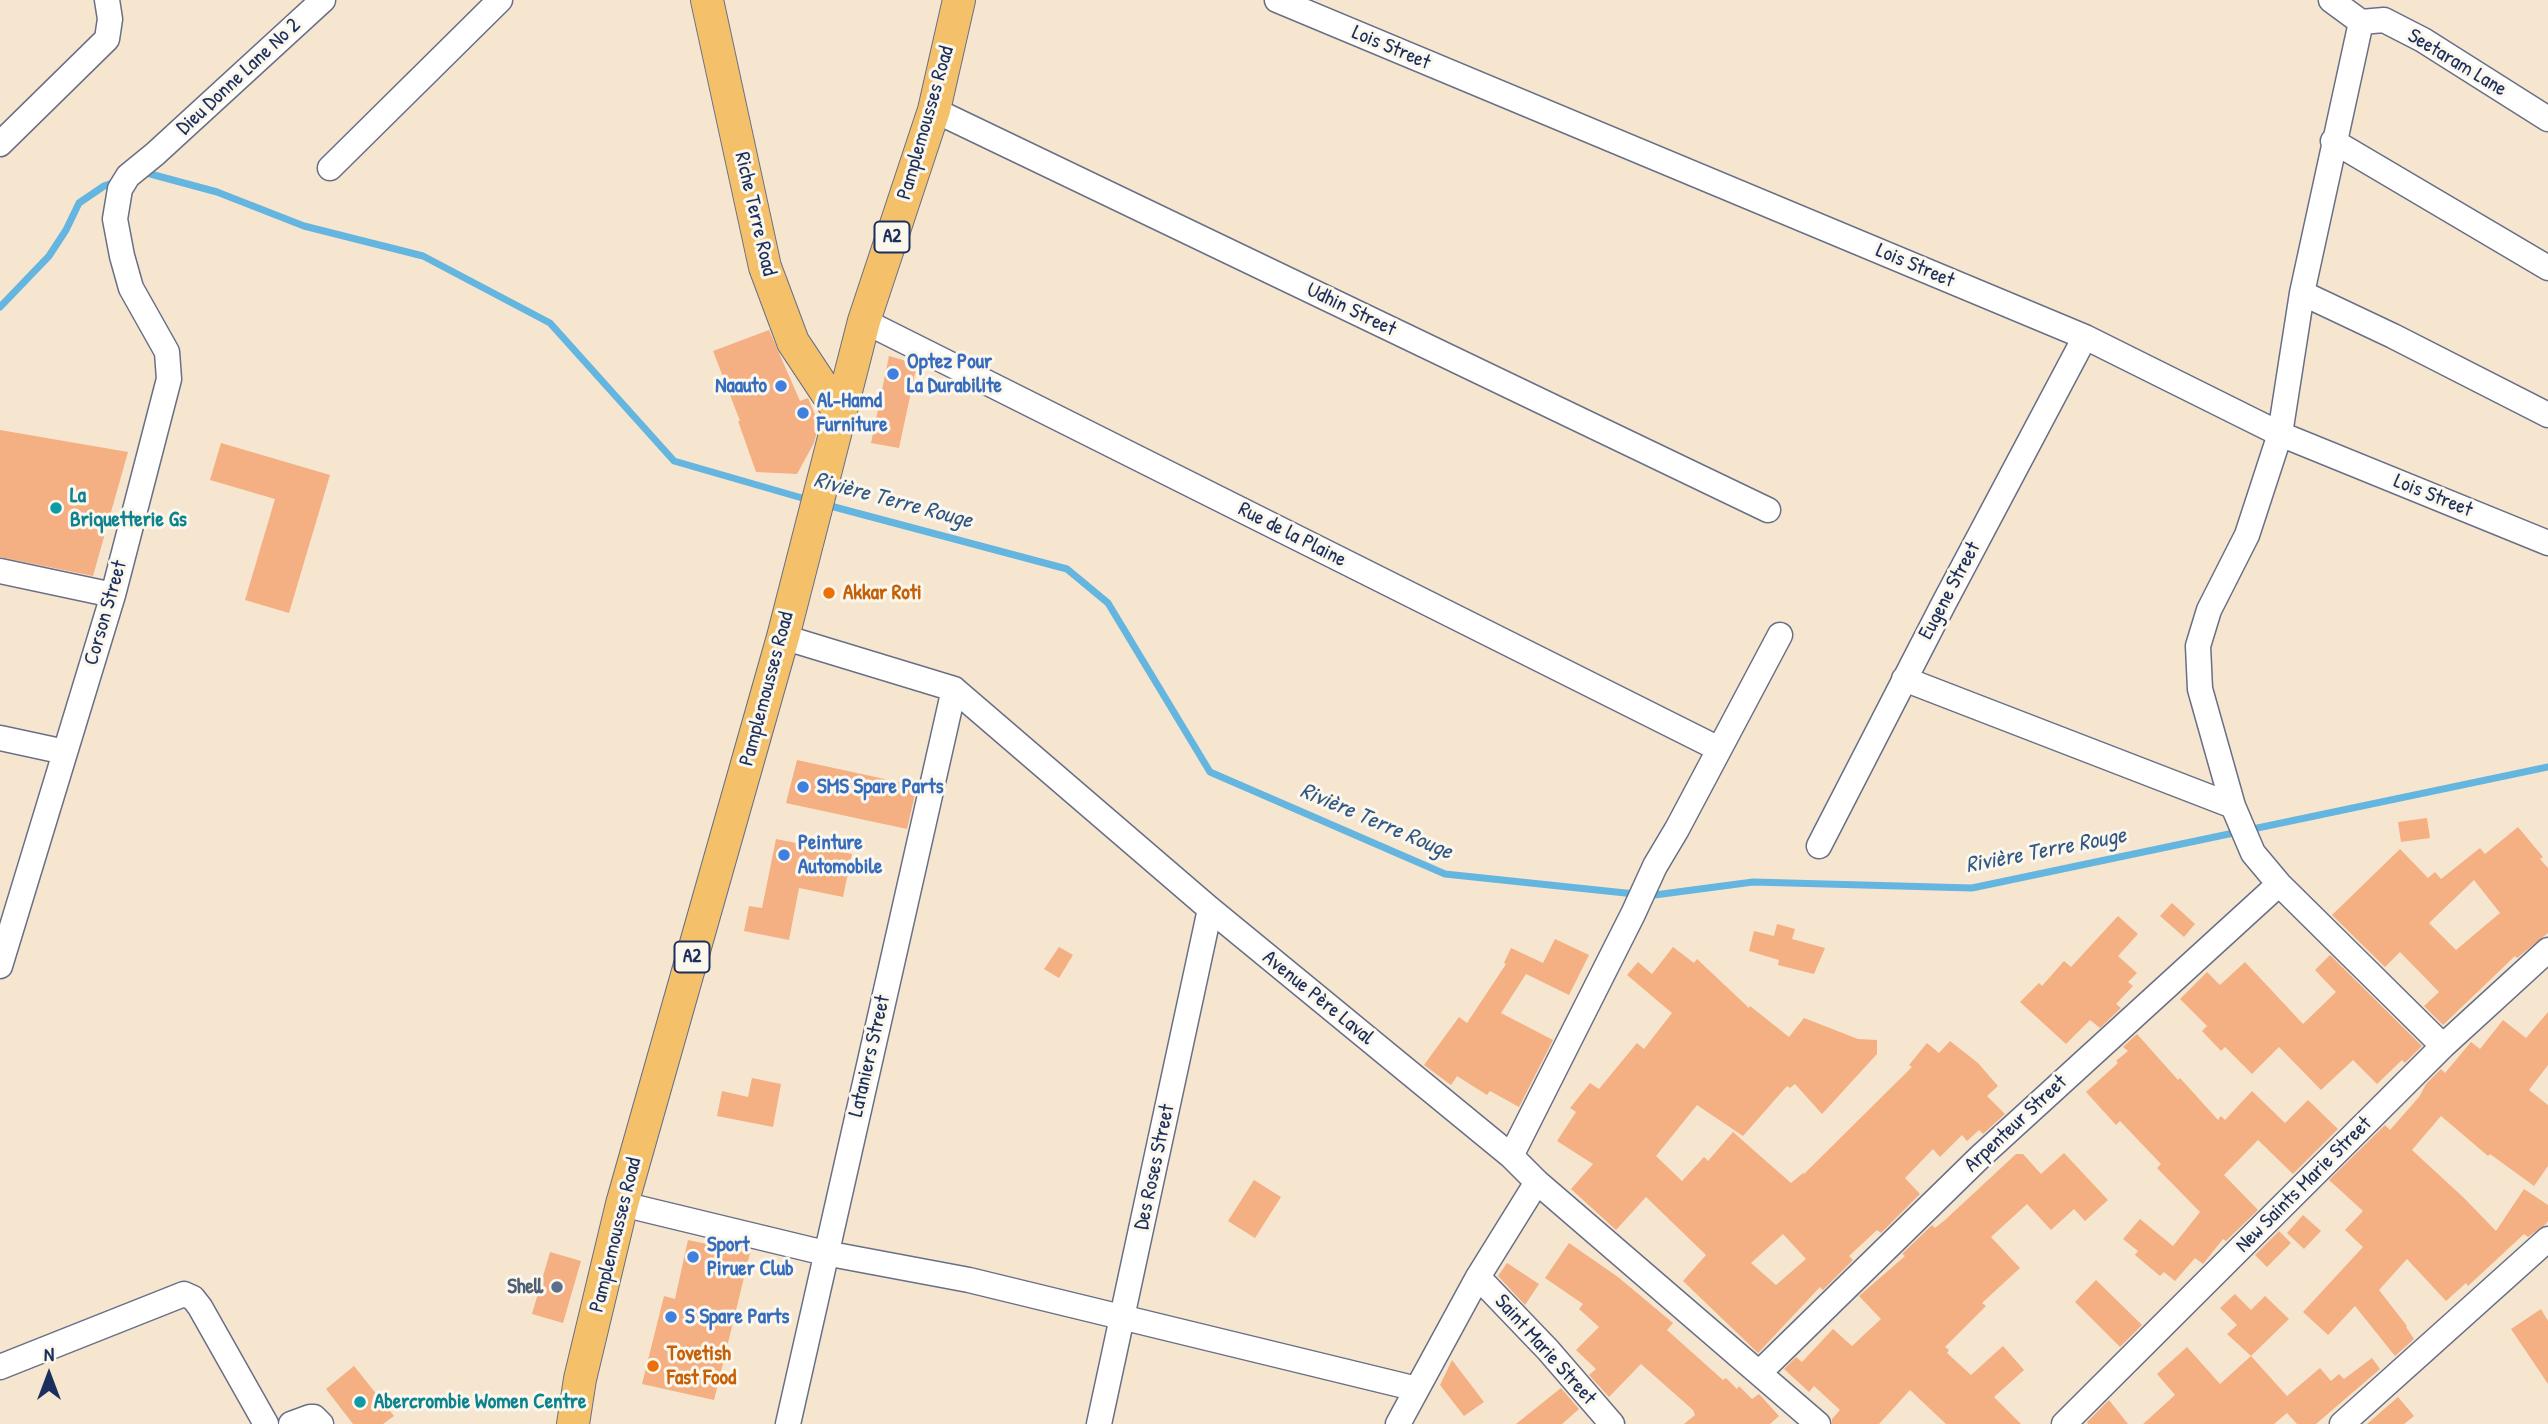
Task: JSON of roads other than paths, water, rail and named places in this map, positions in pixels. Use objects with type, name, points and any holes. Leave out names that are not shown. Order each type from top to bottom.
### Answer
[{"type":"main road","name":"Riche Terre Road","points":[[707,0],[765,267],[793,342],[840,413]]},
{"type":"main road","name":"Pamplemousses Road","points":[[573,1424],[580,1379],[622,1204],[783,636],[864,321],[934,110],[959,0]]},
{"type":"main road","name":"Pamplemousses Road","points":[[555,1424],[580,1379]]},
{"type":"street","points":[[0,144],[107,39],[110,19],[107,0]]},
{"type":"street","name":"Dieu Donne Lane No 2","points":[[155,154],[323,0]]},
{"type":"street","points":[[330,167],[500,0]]},
{"type":"street","name":"Lois Street","points":[[1277,0],[2085,337],[2280,434],[2548,543]]},
{"type":"street","points":[[2331,0],[2361,22],[2302,293],[2280,434],[2248,535],[2209,610],[2198,646],[2200,689],[2237,815],[2253,853],[2279,884],[2443,1046]]},
{"type":"street","name":"Seetaram Lane","points":[[2361,22],[2384,20],[2423,40],[2548,119]]},
{"type":"street","name":"Udhin Street","points":[[934,110],[1768,510]]},
{"type":"street","points":[[2333,141],[2548,268]]},
{"type":"street","name":"Corson Street","points":[[0,966],[113,596],[169,379],[167,352],[131,288],[116,225],[118,196],[128,176],[155,154]]},
{"type":"street","points":[[2302,293],[2548,415]]},
{"type":"street","name":"Rue de la Plaine","points":[[864,321],[1719,749]]},
{"type":"street","name":"Eugene Street","points":[[1819,846],[2085,337]]},
{"type":"street","points":[[0,571],[113,596]]},
{"type":"street","points":[[1511,1156],[1655,866],[1780,635]]},
{"type":"street","name":"Avenue Père Laval","points":[[783,636],[954,689],[1210,909],[1511,1156],[1537,1182],[1760,1371],[1818,1424]]},
{"type":"street","points":[[1904,679],[2237,815]]},
{"type":"street","name":"Lataniers Street","points":[[788,1424],[954,689]]},
{"type":"street","points":[[0,738],[65,752]]},
{"type":"street","name":"Arpenteur Street","points":[[1760,1371],[1980,1156],[2279,884]]},
{"type":"street","name":"Des Roses Street","points":[[1099,1424],[1210,909]]},
{"type":"street","name":"New Saints Marie Street","points":[[2064,1424],[2443,1046],[2548,950]]},
{"type":"street","points":[[1398,1424],[1478,1277],[1537,1182]]},
{"type":"street","points":[[622,1204],[825,1252],[970,1280],[1417,1389]]},
{"type":"street","points":[[2342,1424],[2548,1238]]},
{"type":"street","name":"Saint Marie Street","points":[[1478,1277],[1548,1350],[1612,1424]]},
{"type":"street","points":[[1,1363],[184,1294],[200,1307],[266,1424]]},
{"type":"street","points":[[291,1424],[310,1417],[314,1417],[321,1424]]},
{"type":"waterway","name":"Rivière Terre Rouge","points":[[143,172],[217,192],[304,226],[423,256],[550,323],[674,461],[809,500]]},
{"type":"waterway","points":[[0,307],[49,256],[79,203],[115,182]]},
{"type":"waterway","name":"Rivière Terre Rouge","points":[[823,504],[1067,569],[1108,603],[1210,772],[1445,874],[1635,894]]},
{"type":"waterway","name":"Rivière Terre Rouge","points":[[1647,896],[1753,882],[1972,888],[2548,767]]},
{"type":"place","name":"Optez Pour La Durabilite","points":[[893,374]]},
{"type":"place","name":"Naauto","points":[[781,386]]},
{"type":"place","name":"Al-Hamd Furniture","points":[[803,413]]},
{"type":"place","name":"La Briquetterie Gs","points":[[56,508]]},
{"type":"place","name":"Akkar Roti","points":[[829,593]]},
{"type":"place","name":"SMS Spare Parts","points":[[803,787]]},
{"type":"place","name":"Peinture Automobile","points":[[784,855]]},
{"type":"place","name":"Sport Piruer Club","points":[[693,1257]]},
{"type":"place","name":"Shell","points":[[557,1287]]},
{"type":"place","name":"S Spare Parts","points":[[671,1317]]},
{"type":"place","name":"Tovetish Fast Food","points":[[653,1366]]},
{"type":"place","name":"Abercrombie Women Centre","points":[[360,1402]]}]
